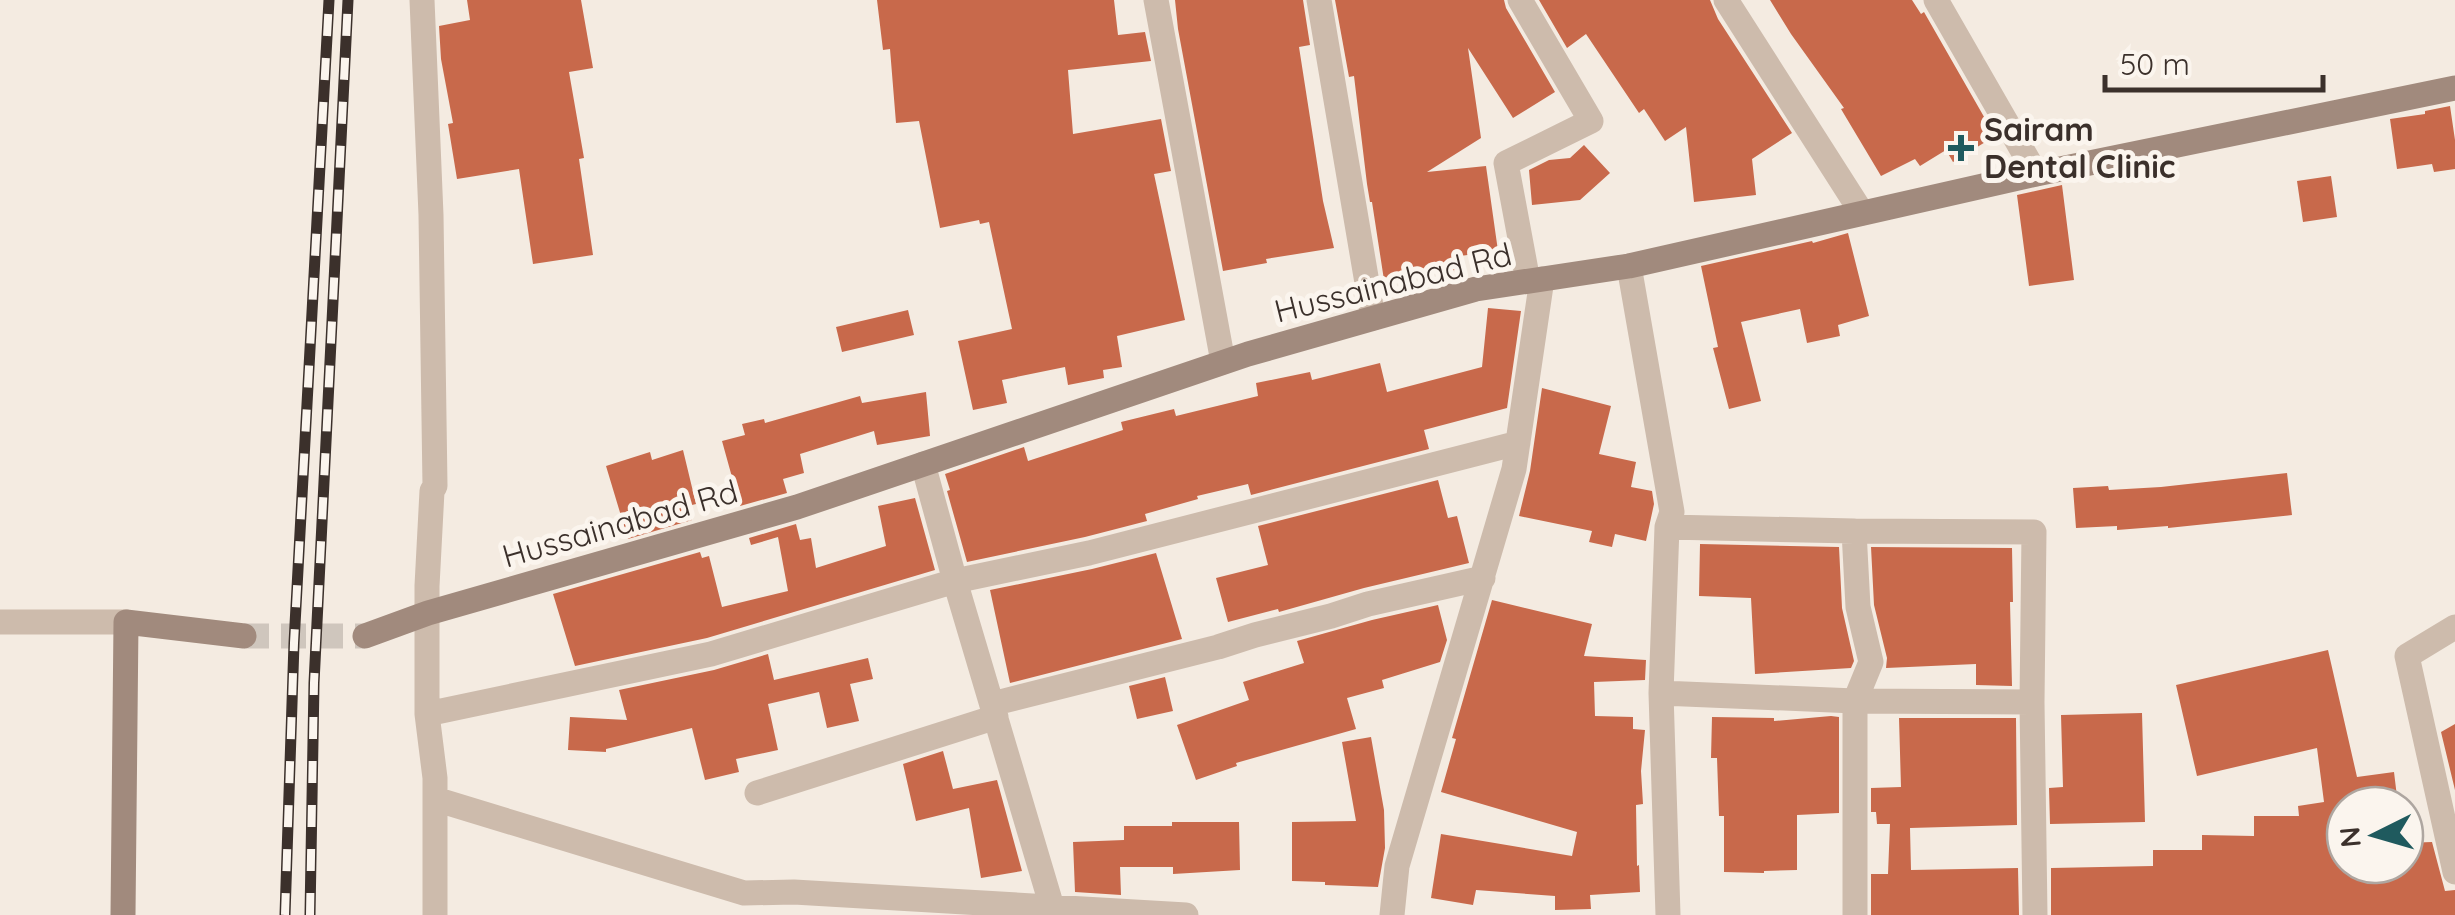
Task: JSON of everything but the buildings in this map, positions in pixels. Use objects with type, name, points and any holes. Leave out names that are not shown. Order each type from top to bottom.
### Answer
[{"type":"street","points":[[422,0],[432,215],[435,486],[427,586],[427,714],[435,778],[435,915]]},
{"type":"street","points":[[1156,0],[1223,362]]},
{"type":"street","points":[[1319,0],[1373,318]]},
{"type":"street","points":[[1392,915],[1398,866],[1514,469],[1518,443],[1535,280],[1506,164],[1591,120],[1520,0]]},
{"type":"street","points":[[1726,0],[1862,213]]},
{"type":"street","points":[[1936,0],[2036,174]]},
{"type":"street","name":"Hussainabad Rd","points":[[365,636],[428,613],[798,507],[1223,362],[1476,289],[1629,266],[2036,174],[2455,88]]},
{"type":"street","points":[[1629,266],[1672,512],[1667,526],[1661,692],[1668,915]]},
{"type":"street","points":[[427,714],[711,654],[955,581],[1089,553],[1518,443]]},
{"type":"street","points":[[923,464],[1052,906]]},
{"type":"street","points":[[1667,526],[2034,532],[2035,915]]},
{"type":"street","points":[[1854,531],[1858,606],[1871,662],[1855,701],[1855,915]]},
{"type":"street","points":[[757,794],[994,710],[1274,629],[1482,578]]},
{"type":"street","points":[[0,622],[126,622],[244,636]]},
{"type":"street","points":[[123,915],[126,622]]},
{"type":"street","points":[[2455,628],[2407,656],[2455,872]]},
{"type":"street","points":[[1661,692],[1855,701],[2032,702]]},
{"type":"street","points":[[435,799],[744,893],[794,892],[1186,915]]},
{"type":"tunnel","points":[[244,636],[365,636]]},
{"type":"railway","points":[[285,915],[294,643],[329,0]]},
{"type":"railway","points":[[310,915],[314,683],[348,0]]},
{"type":"place","name":"Sairam Dental Clinic","points":[[1961,148]]}]
